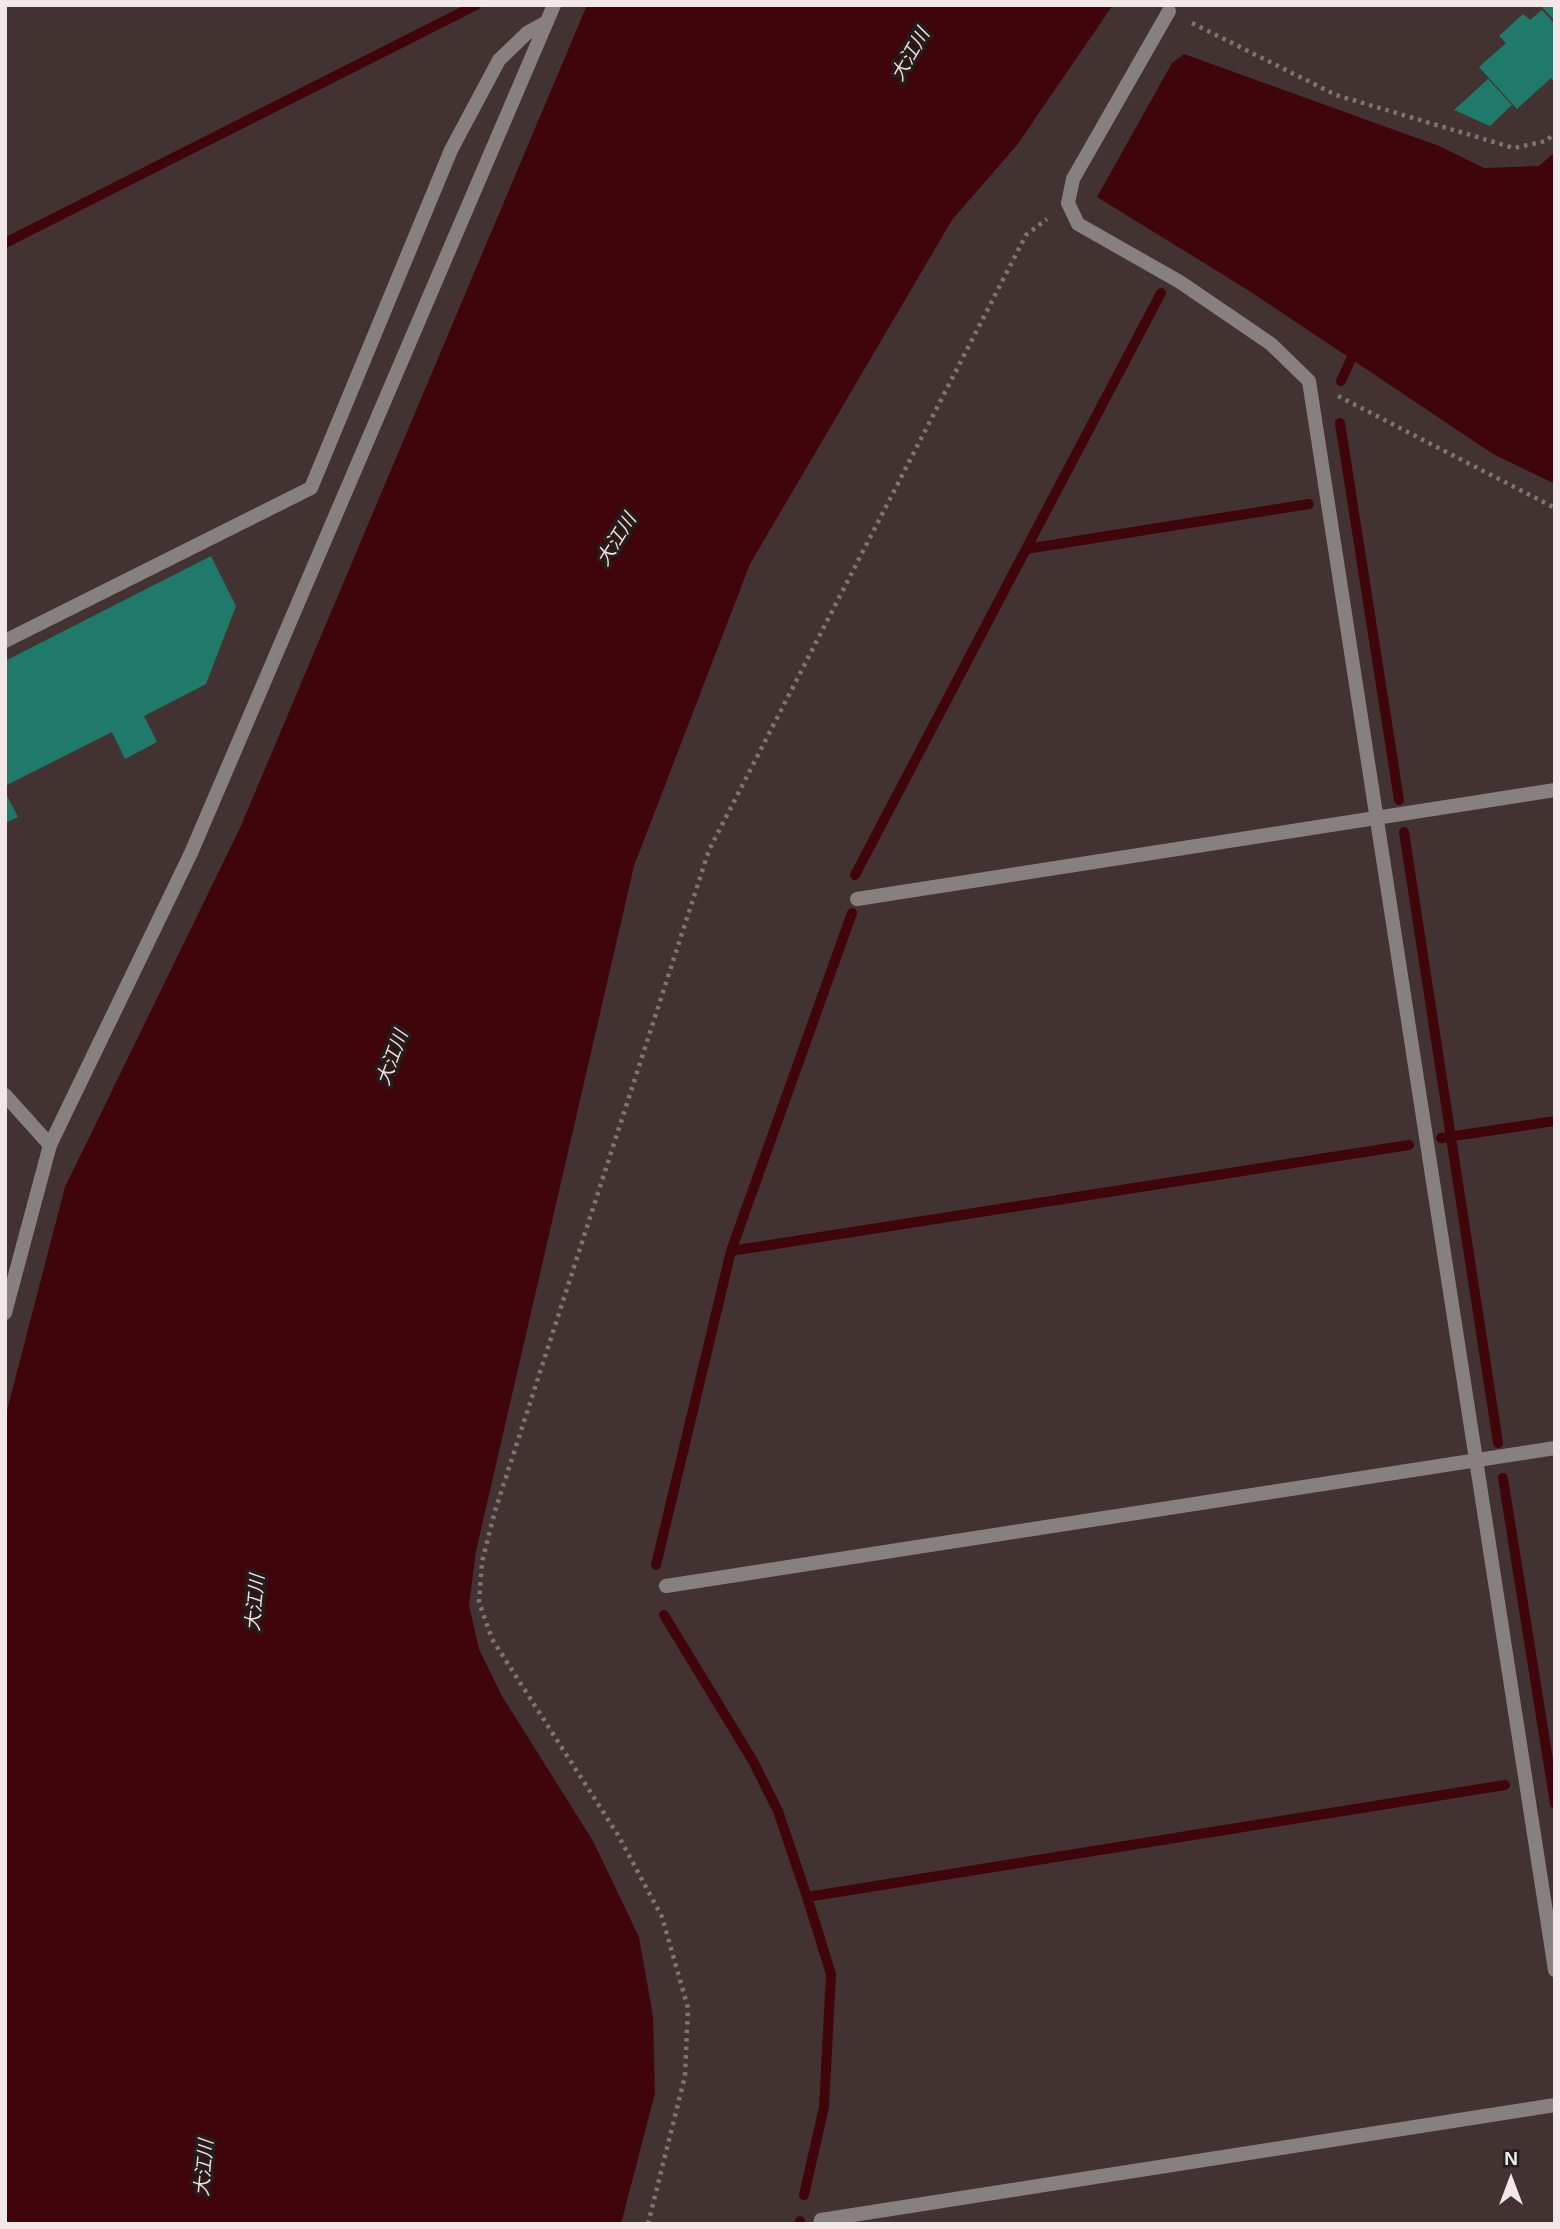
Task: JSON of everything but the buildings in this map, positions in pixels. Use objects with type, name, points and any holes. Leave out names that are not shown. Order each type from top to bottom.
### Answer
[{"type":"street","points":[[5,1312],[50,1145],[196,840],[554,5]]},
{"type":"street","points":[[1169,11],[1073,179],[1068,203],[1078,224],[1191,290],[1271,344],[1309,382],[1555,1970]]},
{"type":"street","points":[[5,641],[311,488],[451,150],[499,60],[527,33],[547,22]]},
{"type":"street","points":[[857,899],[1555,790]]},
{"type":"street","points":[[5,1095],[50,1145]]},
{"type":"street","points":[[666,1586],[1555,1448]]},
{"type":"street","points":[[820,2224],[821,2220],[1555,2105]]},
{"type":"path","points":[[1169,11],[1336,95],[1514,148],[1546,141],[1555,133]]},
{"type":"path","points":[[648,2224],[685,2076],[688,2008],[662,1917],[618,1835],[492,1639],[479,1602],[482,1562],[495,1511],[709,850],[1026,235],[1048,218],[1078,224]]},
{"type":"path","points":[[1309,382],[1555,508]]},
{"type":"water","name":"大江川","points":[[587,5],[1113,5],[1017,145],[952,220],[750,564],[634,866],[476,1551],[469,1605],[479,1649],[502,1696],[593,1841],[639,1937],[653,2016],[655,2093],[621,2224],[5,2224],[5,1418],[65,1187],[240,828]]},
{"type":"water","points":[[1184,54],[1439,146],[1484,168],[1539,166],[1555,152],[1555,484],[1493,454],[1251,292],[1097,197],[1172,63]]},
{"type":"waterway","points":[[5,243],[476,5]]},
{"type":"waterway","points":[[1026,549],[1161,293]]},
{"type":"waterway","points":[[1341,381],[1351,359]]},
{"type":"waterway","points":[[1340,423],[1399,800]]},
{"type":"waterway","points":[[855,875],[1026,549],[1309,504]]},
{"type":"waterway","points":[[1404,832],[1498,1443]]},
{"type":"waterway","points":[[731,1251],[852,913]]},
{"type":"waterway","points":[[1441,1138],[1555,1121]]},
{"type":"waterway","points":[[656,1565],[731,1251],[1409,1145]]},
{"type":"waterway","points":[[1503,1478],[1555,1804]]},
{"type":"waterway","points":[[664,1615],[753,1761],[778,1811],[807,1897],[1505,1785]]},
{"type":"waterway","points":[[804,2195],[824,2107],[831,1974],[807,1897]]}]
